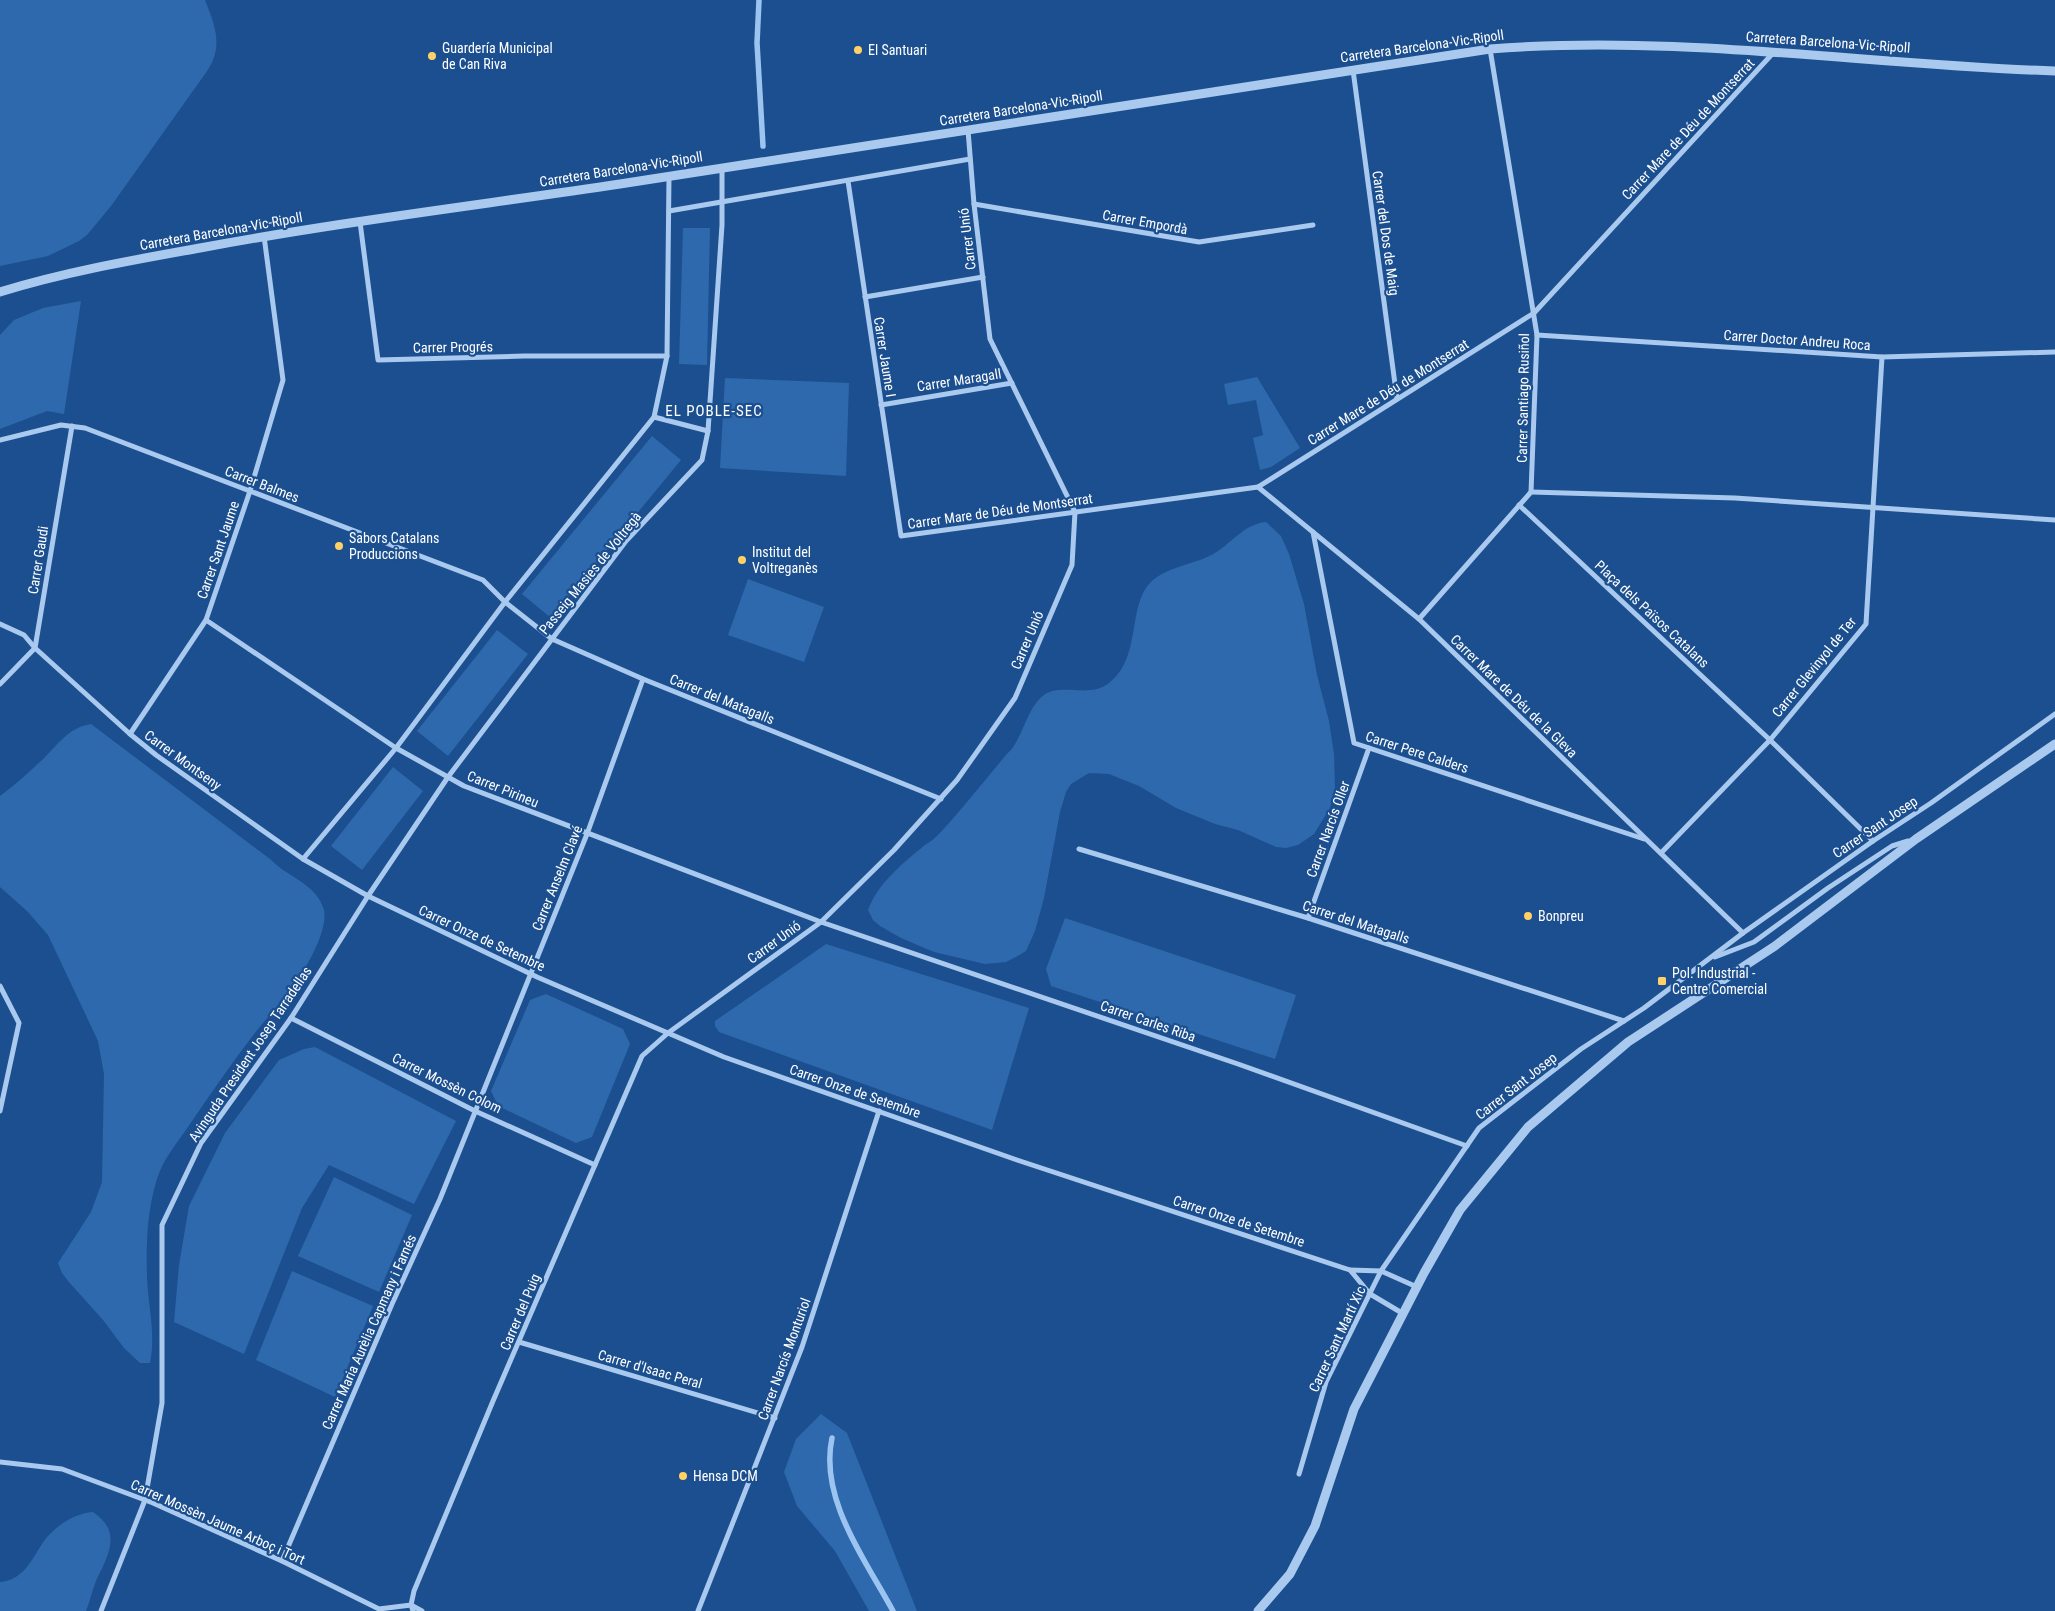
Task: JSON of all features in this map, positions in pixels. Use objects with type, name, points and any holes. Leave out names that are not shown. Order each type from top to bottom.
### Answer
[{"type":"street","name":"Carretera Barcelona-Vic-Ripoll","points":[[0,292],[120,262],[264,236],[669,177],[722,167],[843,151],[968,129],[1490,49],[1601,43],[1774,51],[2009,70],[2055,71]]},
{"type":"street","name":"Carrer Santiago Rusiñol","points":[[1490,49],[1537,335],[1532,492]]},
{"type":"street","name":"Carrer Mare de Déu de Montserrat","points":[[901,536],[1258,487],[1534,313],[1774,51]]},
{"type":"street","name":"Carrer del Dos de Maig","points":[[1353,69],[1397,399]]},
{"type":"street","name":"Carrer Unió","points":[[668,1033],[821,922],[894,850],[957,780],[1015,698],[1072,565],[1075,512],[990,340],[974,204],[968,129]]},
{"type":"street","points":[[669,211],[848,182],[970,159]]},
{"type":"street","name":"Passeig Masies de Voltregà","points":[[368,896],[448,778],[626,541],[702,460],[708,431],[722,203],[722,167]]},
{"type":"street","points":[[303,859],[396,748],[505,602],[654,417],[667,356],[669,177]]},
{"type":"street","name":"Carrer Jaume I","points":[[848,182],[901,536]]},
{"type":"street","name":"Carrer Empordà","points":[[974,204],[1198,242],[1312,225]]},
{"type":"street","name":"Carrer Progrés","points":[[360,222],[378,360],[533,356],[667,356]]},
{"type":"street","name":"Carrer Sant Jaume","points":[[130,734],[206,620],[250,492],[283,380],[264,236]]},
{"type":"street","points":[[865,297],[982,277]]},
{"type":"street","name":"Carrer Doctor Andreu Roca","points":[[1537,335],[1882,357],[2055,352]]},
{"type":"street","name":"Carrer Glevinyol de Ter","points":[[1661,853],[1770,740],[1866,624],[1882,357]]},
{"type":"street","name":"Carrer Maragall","points":[[881,404],[1012,383]]},
{"type":"street","points":[[654,417],[708,431]]},
{"type":"street","name":"Carrer Balmes","points":[[0,440],[61,425],[84,428],[483,580],[505,602]]},
{"type":"street","name":"Carrer Gaudi","points":[[35,648],[72,426]]},
{"type":"street","name":"Carrer Mare de Déu de la Gleva","points":[[1258,487],[1419,619],[1743,933]]},
{"type":"street","points":[[1419,619],[1532,492],[1736,498],[2055,520]]},
{"type":"street","name":"Plaça dels Països Catalans","points":[[1520,505],[1770,740],[1873,841]]},
{"type":"street","name":"Carrer Pere Calders","points":[[1313,532],[1354,743],[1647,840]]},
{"type":"street","name":"Carrer del Matagalls","points":[[505,602],[552,639],[644,679],[940,799]]},
{"type":"street","name":"Carrer Pirineu","points":[[206,620],[396,748],[464,786],[821,922]]},
{"type":"street","name":"Carrer Montseny","points":[[0,624],[24,635],[35,648],[156,755],[303,859],[368,896]]},
{"type":"street","points":[[0,684],[35,648]]},
{"type":"street","name":"Carrer Anselm Clavé","points":[[475,1111],[587,834],[644,679]]},
{"type":"street","name":"Carrer Sant Josep","points":[[1381,1271],[1479,1128],[1581,1049],[1644,1008],[1743,933],[1873,841],[1931,803],[2055,714]]},
{"type":"street","points":[[1258,1611],[1290,1574],[1315,1526],[1354,1409],[1417,1286],[1460,1210],[1528,1127],[1628,1042],[1775,946],[1916,839],[2055,744]]},
{"type":"street","name":"Carrer Narcís Oller","points":[[1308,918],[1369,748]]},
{"type":"street","name":"Carrer Sant Josep","points":[[1707,960],[1754,942],[1828,888],[1892,846],[1916,839]]},
{"type":"street","name":"Carrer del Matagalls","points":[[1080,849],[1308,918],[1624,1021]]},
{"type":"street","name":"Carrer Onze de Setembre","points":[[368,896],[530,974],[724,1057],[1027,1163],[1350,1270],[1381,1271]]},
{"type":"street","name":"Avinguda President Josep Tarradellas","points":[[101,1611],[145,1500],[162,1403],[162,1225],[201,1143],[291,1018],[368,896]]},
{"type":"street","name":"Carrer Carles Riba","points":[[821,922],[1238,1064],[1467,1146]]},
{"type":"street","points":[[0,986],[19,1023],[0,1111]]},
{"type":"street","name":"Carrer Mossèn Colom","points":[[291,1018],[475,1111],[595,1165]]},
{"type":"street","name":"Carrer del Puig","points":[[412,1608],[414,1591],[642,1056],[668,1033]]},
{"type":"street","name":"Carrer Maria Aurèlia Capmany i Farnés","points":[[282,1561],[388,1314],[440,1199],[475,1111]]},
{"type":"street","name":"Carrer Narcís Monturiol","points":[[698,1611],[802,1347],[879,1111]]},
{"type":"street","points":[[1350,1270],[1370,1294],[1402,1313]]},
{"type":"street","points":[[1381,1271],[1417,1286]]},
{"type":"street","name":"Carrer Sant Martí Xic","points":[[1298,1474],[1326,1382],[1381,1271]]},
{"type":"street","name":"Carrer d'Isaac Peral","points":[[519,1342],[774,1418]]},
{"type":"street","name":"Carrer Mossèn Jaume Arboç i Tort","points":[[0,1462],[62,1469],[145,1500],[282,1561],[377,1610],[412,1608]]},
{"type":"street","points":[[412,1608],[422,1611]]},
{"type":"shaded area","points":[[0,0],[205,0],[215,29],[216,47],[211,65],[205,74],[111,206],[87,235],[48,256],[0,266]]},
{"type":"shaded area","points":[[683,228],[710,228],[707,365],[679,364]]},
{"type":"shaded area","points":[[81,301],[64,414],[47,411],[0,429],[0,335],[14,320],[43,308]]},
{"type":"shaded area","points":[[1257,377],[1300,448],[1271,467],[1260,470],[1253,438],[1263,435],[1256,400],[1228,405],[1224,384]]},
{"type":"shaded area","points":[[725,378],[849,383],[846,476],[720,468]]},
{"type":"shaded area","points":[[652,436],[681,460],[551,618],[522,594]]},
{"type":"shaded area","points":[[1266,522],[1281,536],[1289,554],[1304,604],[1317,675],[1329,721],[1334,754],[1335,788],[1330,808],[1314,834],[1298,845],[1286,848],[1276,847],[1238,830],[1215,824],[1176,808],[1139,786],[1109,774],[1089,773],[1071,784],[1066,792],[1060,812],[1044,898],[1035,931],[1026,951],[1006,962],[985,964],[934,952],[901,938],[873,920],[868,910],[878,891],[900,866],[937,836],[963,807],[1013,747],[1031,711],[1039,700],[1051,691],[1093,690],[1101,688],[1120,672],[1131,645],[1140,602],[1145,590],[1153,580],[1167,571],[1215,553],[1251,526]]},
{"type":"shaded area","points":[[748,579],[824,607],[804,662],[728,635]]},
{"type":"shaded area","points":[[497,630],[528,654],[448,756],[417,731]]},
{"type":"shaded area","points":[[91,724],[308,887],[320,901],[325,917],[321,935],[304,970],[232,1064],[163,1164],[151,1203],[147,1240],[147,1277],[152,1331],[150,1363],[140,1363],[124,1348],[103,1320],[68,1281],[58,1263],[91,1212],[102,1182],[104,1074],[98,1041],[48,935],[27,911],[0,887],[0,796],[32,770],[69,733]]},
{"type":"shaded area","points":[[393,767],[423,791],[362,870],[331,846]]},
{"type":"shaded area","points":[[1065,918],[1296,995],[1275,1059],[1051,986],[1046,969]]},
{"type":"shaded area","points":[[826,944],[1029,1008],[992,1130],[719,1032],[715,1026],[715,1021]]},
{"type":"shaded area","points":[[546,994],[623,1029],[630,1044],[592,1137],[576,1143],[498,1106],[491,1091],[530,1000]]},
{"type":"shaded area","points":[[315,1047],[456,1121],[414,1204],[329,1165],[302,1208],[244,1354],[174,1322],[179,1265],[189,1206],[225,1133],[279,1060],[304,1049]]},
{"type":"shaded area","points":[[334,1177],[412,1215],[379,1292],[298,1256]]},
{"type":"shaded area","points":[[292,1271],[373,1306],[335,1397],[256,1360]]},
{"type":"shaded area","points":[[821,1414],[847,1433],[917,1611],[869,1611],[835,1551],[797,1506],[784,1472],[796,1439]]},
{"type":"shaded area","points":[[93,1512],[108,1528],[110,1544],[86,1611],[0,1611],[0,1582],[15,1578],[26,1569],[46,1538],[64,1522],[78,1515]]},
{"type":"waterway","points":[[759,0],[757,43],[763,146]]},
{"type":"waterway","points":[[832,1438],[830,1461],[832,1483],[838,1506],[847,1528],[893,1611]]},
{"type":"place","name":"El Santuari","points":[[858,50]]},
{"type":"place","name":"Guardería Municipal de Can Riva","points":[[432,56]]},
{"type":"place","name":"Sabors Catalans Produccions","points":[[339,546]]},
{"type":"place","name":"Institut del Voltreganès","points":[[742,560]]},
{"type":"place","name":"Bonpreu","points":[[1528,916]]},
{"type":"place","name":"Pol. Industrial - Centre Comercial","points":[[1662,981]]},
{"type":"place","name":"Hensa DCM","points":[[683,1476]]},
{"type":"district","name":"EL POBLE-SEC","points":[[714,411]]}]
